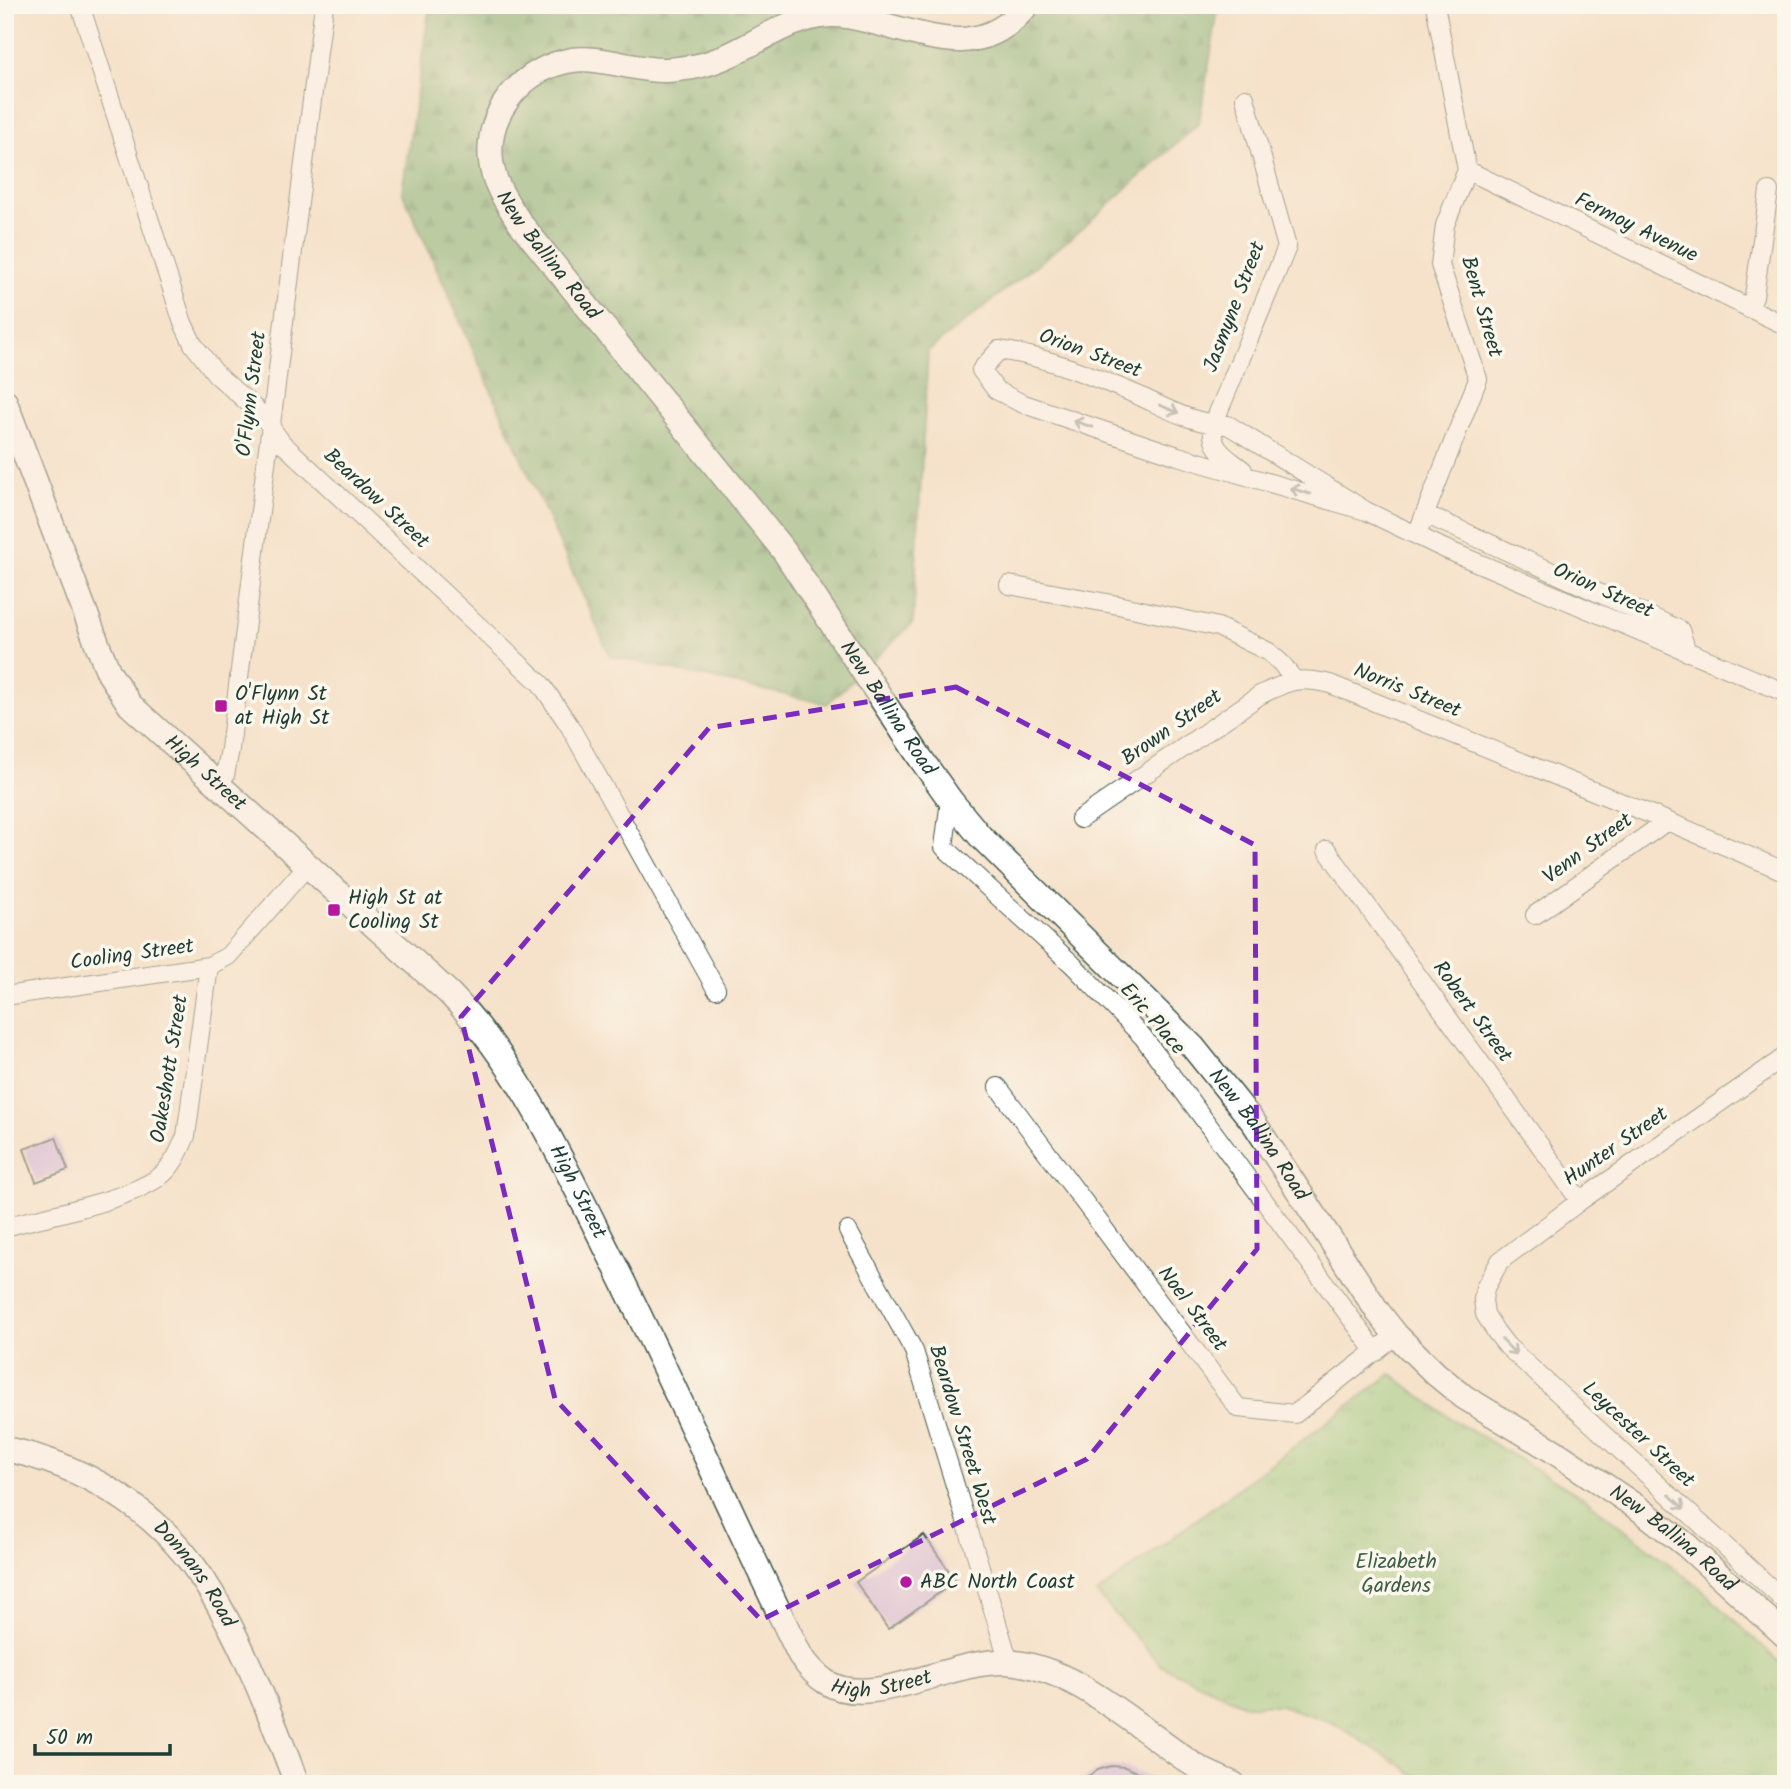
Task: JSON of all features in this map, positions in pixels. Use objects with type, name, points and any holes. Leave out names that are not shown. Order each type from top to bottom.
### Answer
[{"type":"street","name":"Beardow Street","points":[[80,5],[183,323],[193,344],[216,374],[262,415],[282,443],[541,684],[569,725],[716,989]]},
{"type":"street","name":"O'Flynn Street","points":[[218,786],[225,775],[230,750],[324,5]]},
{"type":"street","name":"New Ballina Road","points":[[1027,5],[1015,20],[999,32],[979,39],[933,37],[849,16],[833,15],[790,23],[722,58],[695,66],[666,70],[573,60],[546,68],[520,83],[503,106],[490,135],[491,163],[502,194],[520,223],[784,551],[950,800],[980,836],[1193,1047],[1254,1124],[1396,1335],[1436,1374],[1464,1396],[1552,1450],[1641,1510],[1686,1545],[1786,1636]]},
{"type":"street","points":[[1435,5],[1467,170]]},
{"type":"street","name":"Jasmyne Street","points":[[1213,425],[1287,247],[1245,98]]},
{"type":"street","name":"Fermoy Avenue","points":[[1467,170],[1786,326]]},
{"type":"street","name":"Bent Street","points":[[1417,534],[1478,379],[1440,265],[1445,225],[1467,170]]},
{"type":"street","points":[[1749,309],[1754,296],[1769,191]]},
{"type":"street","name":"Orion Street","points":[[1366,511],[1228,425],[1213,425],[1030,355],[999,351],[981,370],[996,390],[1021,403],[1178,456],[1366,511],[1446,549],[1786,693]]},
{"type":"street","name":"High Street","points":[[5,402],[109,673],[130,705],[474,1018],[540,1116],[642,1316],[743,1536],[800,1655],[808,1665],[825,1682],[860,1692],[975,1663],[1009,1662],[1047,1670],[1095,1695],[1196,1767],[1233,1784]]},
{"type":"street","points":[[1213,425],[1211,438],[1220,452],[1251,476]]},
{"type":"street","points":[[1425,514],[1681,630],[1687,652]]},
{"type":"street","points":[[1009,585],[1218,627],[1269,652],[1293,680]]},
{"type":"street","name":"Brown Street","points":[[1080,819],[1260,695],[1293,680]]},
{"type":"street","name":"Norris Street","points":[[1293,680],[1330,684],[1786,872]]},
{"type":"street","name":"Eric Place","points":[[950,800],[944,847],[1072,964],[1143,1037],[1376,1352]]},
{"type":"street","name":"Venn Street","points":[[1535,915],[1667,821]]},
{"type":"street","name":"Robert Street","points":[[1327,850],[1580,1201]]},
{"type":"street","name":"Cooling Street","points":[[5,996],[209,966],[228,956],[307,866]]},
{"type":"street","name":"Oakeshott Street","points":[[5,1227],[130,1193],[163,1174],[178,1157],[186,1136],[209,966]]},
{"type":"street","name":"Hunter Street","points":[[1485,1288],[1500,1261],[1580,1201],[1786,1056]]},
{"type":"street","name":"Noel Street","points":[[998,1087],[1238,1408],[1295,1415],[1396,1335]]},
{"type":"street","name":"Beardow Street West","points":[[848,1231],[914,1350],[1009,1662]]},
{"type":"street","name":"Leycester Street","points":[[1485,1288],[1485,1314],[1507,1346],[1786,1602]]},
{"type":"street","name":"Donnans Road","points":[[5,1449],[23,1452],[63,1466],[104,1485],[138,1509],[173,1542],[197,1571],[222,1611],[297,1784]]},
{"type":"highlighted area","points":[[956,687],[1255,845],[1257,1249],[1087,1459],[761,1620],[555,1399],[461,1017],[709,728]]},
{"type":"green space","points":[[430,5],[857,5],[947,39],[1052,5],[1219,5],[1199,123],[1082,229],[928,351],[913,623],[827,704],[610,656],[402,191]]},
{"type":"green space","name":"Elizabeth Gardens","points":[[1391,1374],[1450,1418],[1584,1498],[1699,1587],[1786,1669],[1786,1784],[1424,1784],[1404,1767],[1331,1722],[1280,1705],[1244,1705],[1162,1666],[1097,1594]]},
{"type":"building","points":[[56,1137],[68,1170],[36,1182],[24,1149]]},
{"type":"building","name":"ABC North Coast","points":[[924,1535],[956,1581],[888,1629],[856,1582]]},
{"type":"building","points":[[1111,1766],[1125,1767],[1164,1784],[1075,1784],[1098,1770]]},
{"type":"place","name":"O'Flynn St at High St","points":[[221,706]]},
{"type":"place","name":"High St at Cooling St","points":[[334,910]]},
{"type":"place","name":"ABC North Coast","points":[[906,1582]]}]
